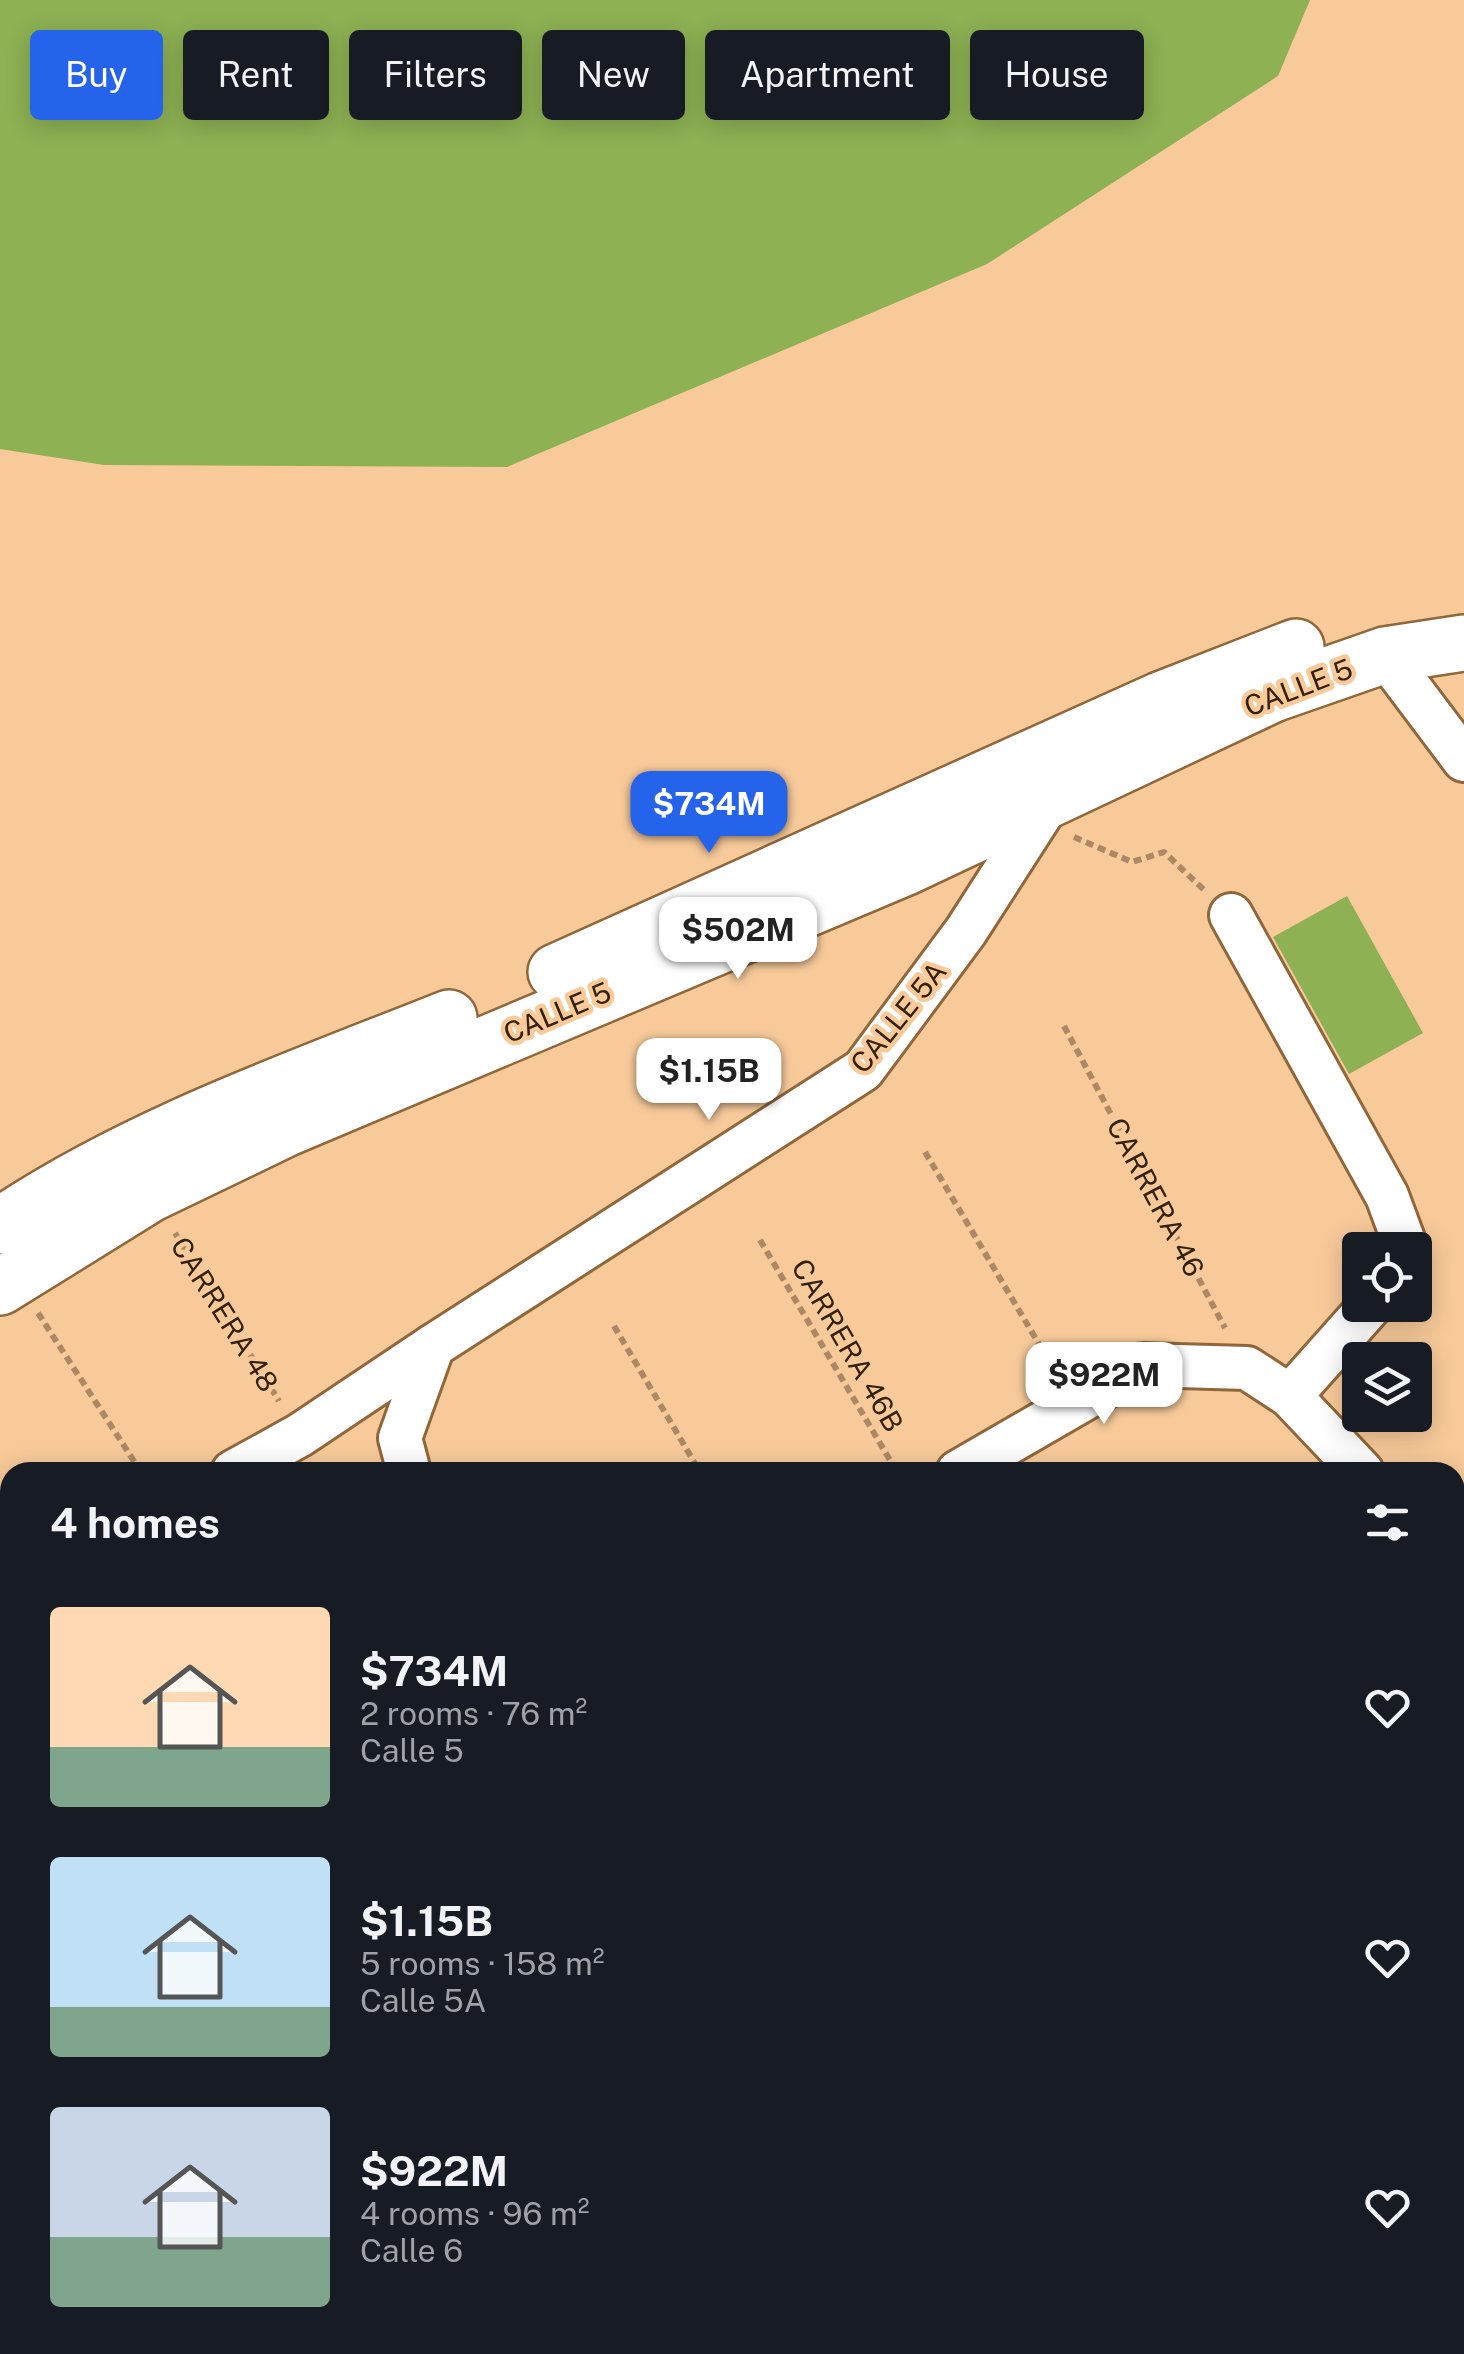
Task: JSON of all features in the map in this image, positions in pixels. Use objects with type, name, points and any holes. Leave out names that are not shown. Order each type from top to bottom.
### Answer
[{"type":"main road","name":"CALLE 5","points":[[0,1226],[44,1197],[247,1099],[505,995],[1160,700],[1264,657],[1342,632],[1464,605]]},
{"type":"main road","name":"CALLE 5","points":[[16,1296],[150,1194],[379,1088],[1046,808],[1273,694],[1385,654],[1464,643]]},
{"type":"street","points":[[1385,654],[1460,750]]},
{"type":"street","name":"CALLE 5A","points":[[251,1462],[300,1435],[863,1070],[1046,808]]},
{"type":"street","points":[[1230,915],[1387,1196],[1401,1232]]},
{"type":"street","points":[[1290,1396],[1356,1322]]},
{"type":"street","points":[[405,1455],[433,1346]]},
{"type":"street","points":[[974,1462],[1143,1365],[1247,1368],[1290,1396],[1353,1462]]},
{"type":"path","points":[[1046,808],[1132,862],[1164,852],[1230,915]]},
{"type":"path","name":"CARRERA 46","points":[[1064,1026],[1247,1368]]},
{"type":"path","points":[[925,1152],[1073,1402]]},
{"type":"path","name":"CARRERA 48","points":[[150,1194],[300,1435]]},
{"type":"path","name":"CARRERA 46B","points":[[760,1240],[891,1462]]},
{"type":"path","points":[[16,1296],[134,1462]]},
{"type":"path","points":[[614,1326],[694,1462]]},
{"type":"green space","points":[[0,0],[1310,0],[1278,76],[987,264],[507,467],[104,465],[0,449]]},
{"type":"green space","points":[[1347,896],[1423,1033],[1349,1074],[1273,937]]}]
